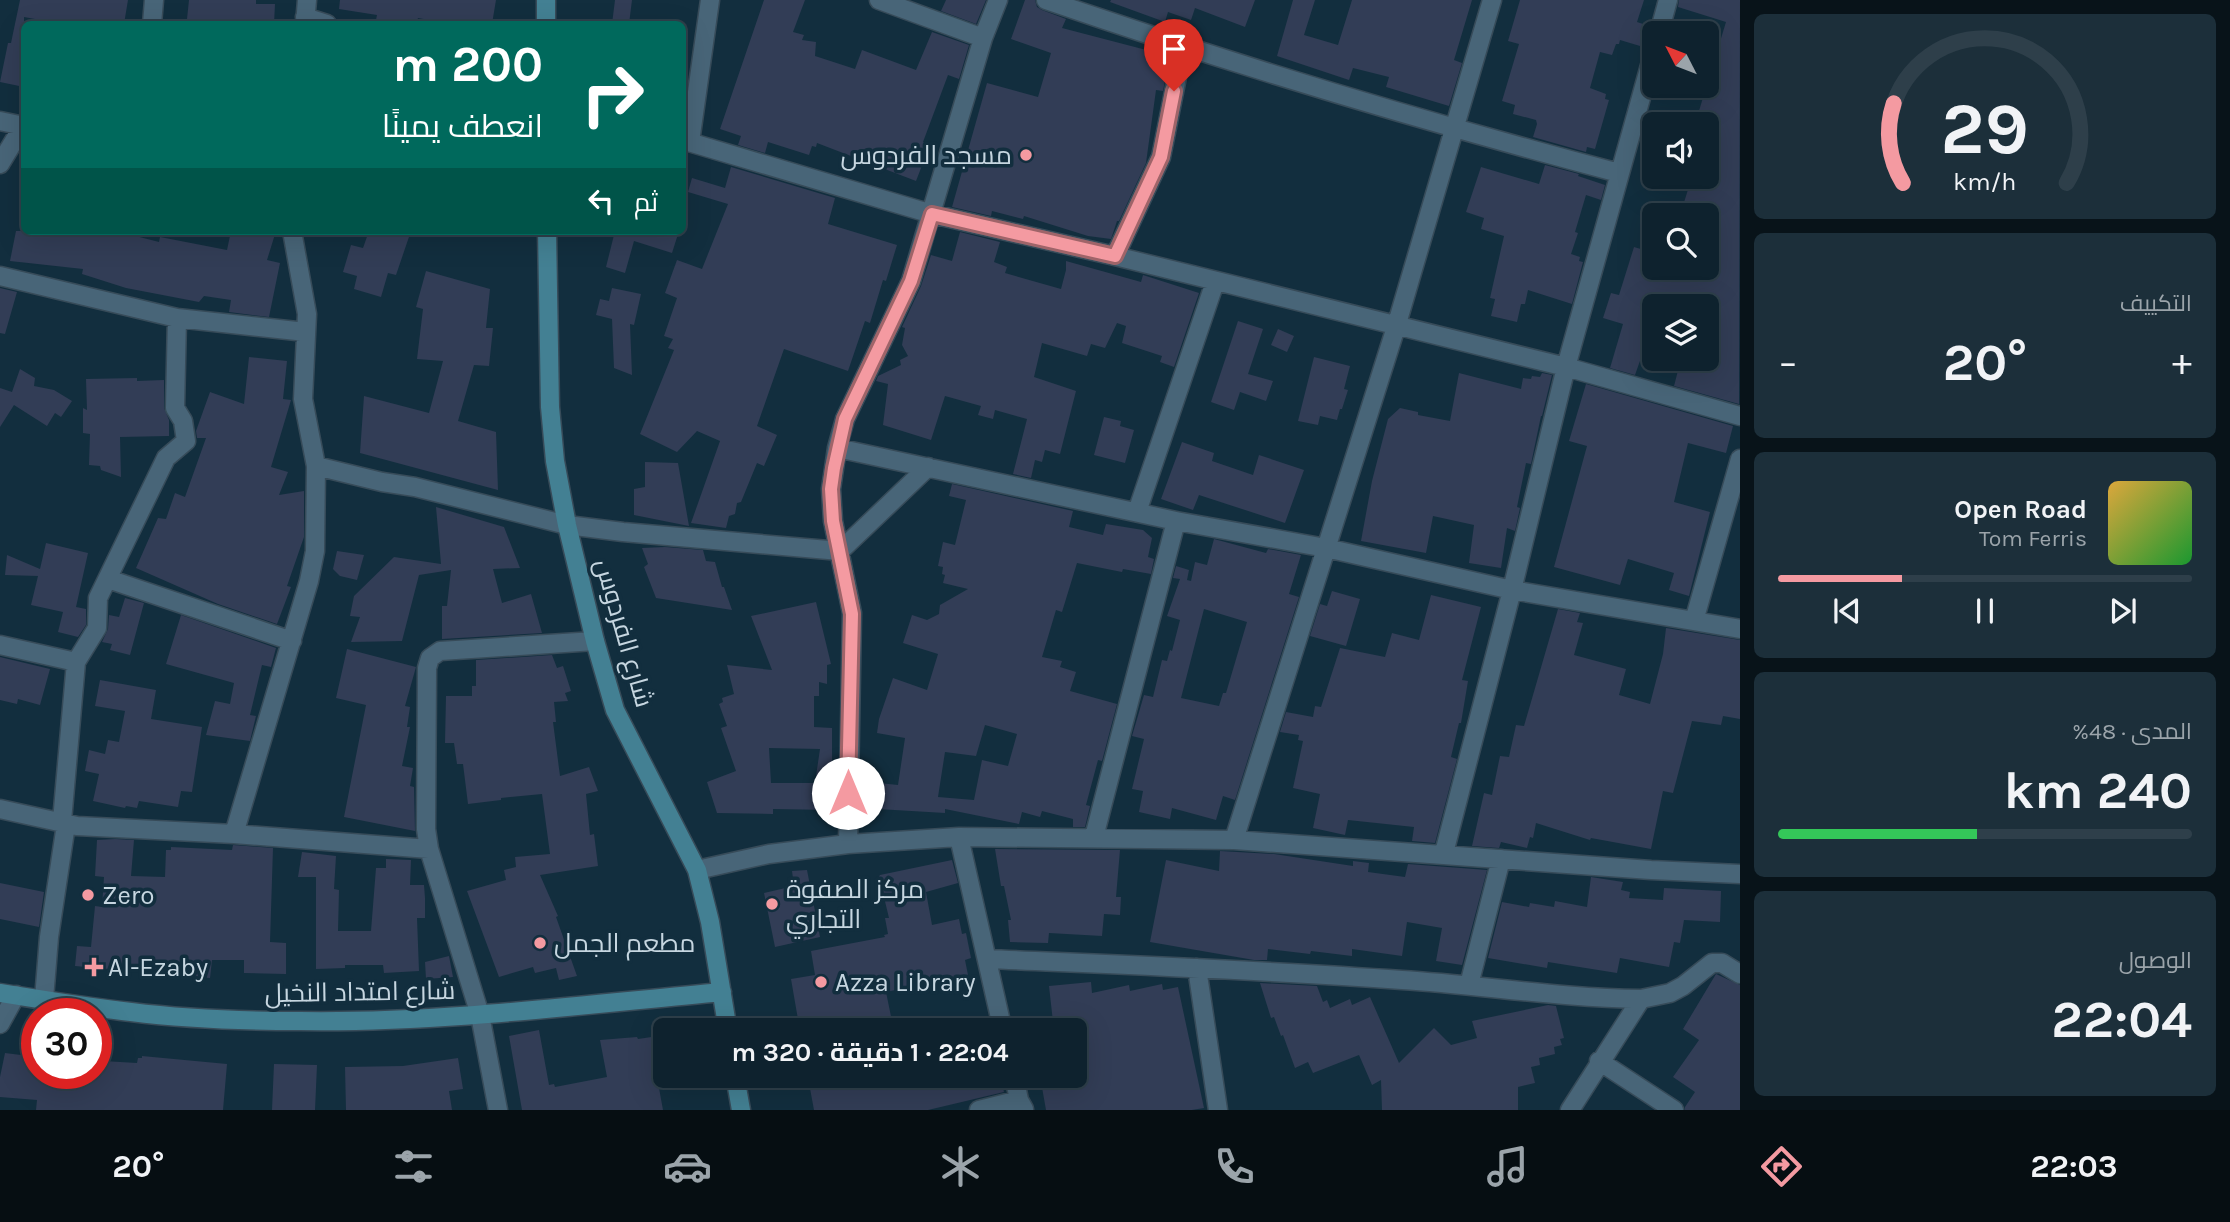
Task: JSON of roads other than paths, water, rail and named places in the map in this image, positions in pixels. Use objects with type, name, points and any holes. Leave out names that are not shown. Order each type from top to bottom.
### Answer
[{"type":"street","points":[[152,21],[154,0]]},
{"type":"street","points":[[546,0],[546,21]]},
{"type":"street","points":[[710,0],[686,141],[932,214],[1115,256],[1566,367],[1740,415]]},
{"type":"street","points":[[879,0],[983,38]]},
{"type":"street","points":[[848,844],[852,614],[833,521],[831,489],[837,448],[845,419],[911,281],[983,38],[998,0]]},
{"type":"street","points":[[1046,0],[1183,47],[1454,130],[1619,173]]},
{"type":"street","points":[[1234,839],[1396,327],[1492,0]]},
{"type":"street","points":[[1662,21],[1668,0]]},
{"type":"street","points":[[1115,256],[1161,157],[1183,47]]},
{"type":"street","points":[[1444,853],[1566,367],[1642,93]]},
{"type":"street","points":[[0,121],[21,125]]},
{"type":"street","points":[[0,164],[21,131]]},
{"type":"street","points":[[234,834],[292,641],[315,551],[316,466],[303,399],[306,332],[304,294],[293,235]]},
{"type":"street","name":"شارع الفردوس","points":[[547,235],[550,407],[555,461],[567,525],[615,710],[697,870],[710,922],[726,1018]]},
{"type":"street","points":[[0,276],[177,318],[306,332]]},
{"type":"street","points":[[1137,512],[1215,282]]},
{"type":"street","points":[[44,998],[49,937],[65,831],[62,821],[76,662],[96,628],[98,598],[166,458],[186,441],[183,421],[175,408],[177,318]]},
{"type":"street","points":[[837,448],[1176,521],[1326,548],[1512,590],[1740,629]]},
{"type":"street","points":[[1694,621],[1740,459]]},
{"type":"street","points":[[316,466],[415,487],[567,525],[623,533],[840,551],[928,467]]},
{"type":"street","points":[[1094,837],[1176,521]]},
{"type":"street","points":[[108,579],[292,641]]},
{"type":"street","points":[[498,1110],[480,1015],[429,849],[426,802],[427,668],[430,658],[440,651],[595,641]]},
{"type":"street","points":[[0,645],[76,662]]},
{"type":"street","points":[[0,809],[77,826],[234,834],[429,849]]},
{"type":"street","points":[[959,836],[1000,1018]]},
{"type":"street","points":[[697,870],[769,854],[848,844],[959,836],[1234,839],[1740,874]]},
{"type":"street","points":[[1469,985],[1501,859]]},
{"type":"street","points":[[987,959],[1283,971],[1595,998],[1641,999],[1670,993],[1712,962],[1722,963],[1740,974]]},
{"type":"street","points":[[1197,968],[1218,1110]]},
{"type":"street","name":"شارع امتداد النخيل","points":[[112,1009],[225,1019],[393,1020],[480,1015],[722,992]]},
{"type":"street","points":[[0,1024],[8,994]]},
{"type":"street","name":"شارع امتداد النخيل","points":[[8,994],[37,998]]},
{"type":"street","points":[[1570,1110],[1641,999]]},
{"type":"street","points":[[1599,1061],[1674,1110]]},
{"type":"street","points":[[737,1088],[741,1110]]},
{"type":"street","points":[[979,1110],[1022,1105],[1017,1088]]},
{"type":"place","name":"مسجد الفردوس","points":[[1026,155]]},
{"type":"place","name":"Zero","points":[[88,895]]},
{"type":"place","name":"مركز الصفوة التجاري","points":[[772,904]]},
{"type":"place","name":"مطعم الجمل","points":[[540,943]]},
{"type":"place","name":"Al-Ezaby","points":[[94,967]]},
{"type":"place","name":"Azza Library","points":[[821,982]]}]
